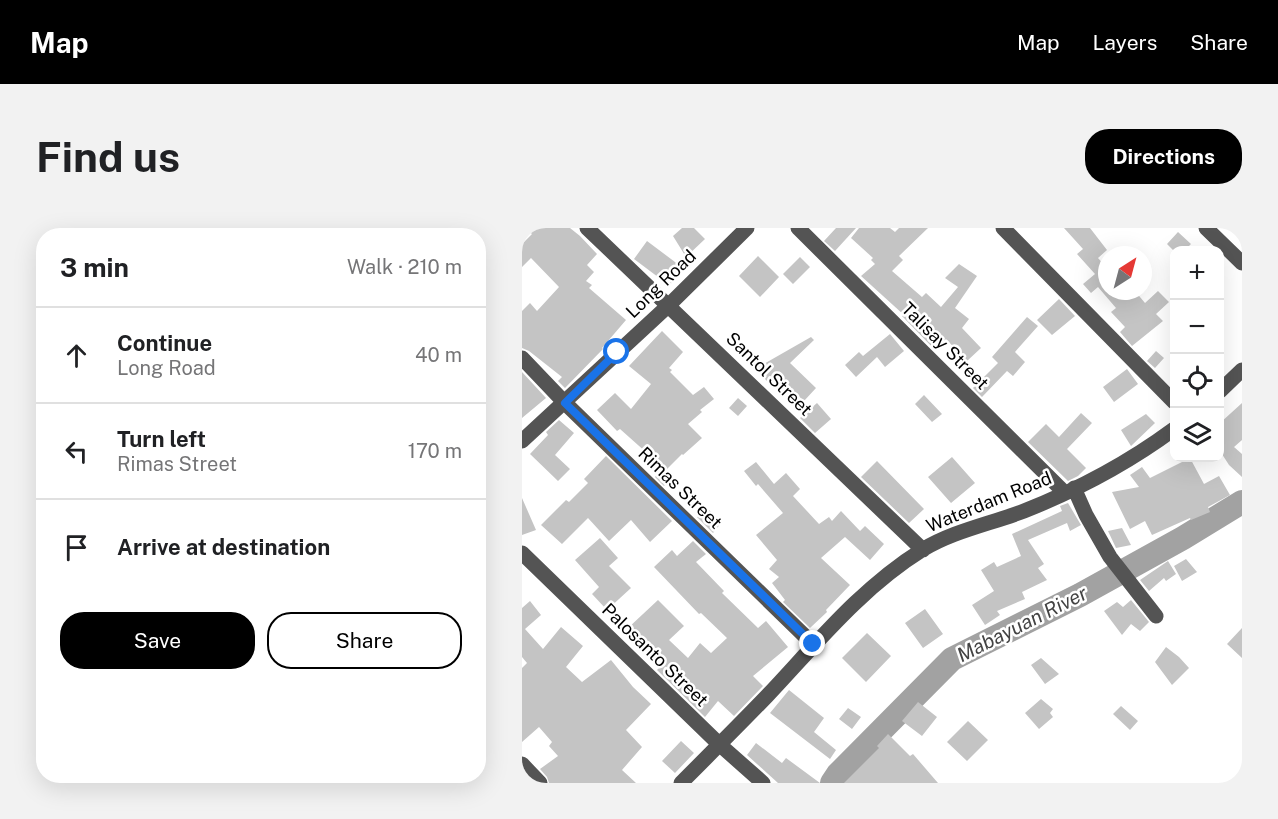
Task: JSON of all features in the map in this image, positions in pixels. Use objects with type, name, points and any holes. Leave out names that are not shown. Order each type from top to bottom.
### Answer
[{"type":"street","name":"Santol Street","points":[[587,228],[923,550]]},
{"type":"street","name":"Long Road","points":[[522,441],[669,305],[747,228]]},
{"type":"street","name":"Talisay Street","points":[[798,228],[1070,490],[1110,557],[1156,616]]},
{"type":"street","points":[[1003,228],[1170,398]]},
{"type":"street","points":[[1206,228],[1242,262]]},
{"type":"street","name":"Rimas Street","points":[[522,358],[565,403],[813,644]]},
{"type":"street","points":[[1224,387],[1242,370]]},
{"type":"street","name":"Waterdam Road","points":[[681,783],[844,612],[889,574],[923,550],[948,538],[1024,511],[1125,463],[1170,432]]},
{"type":"street","name":"Palosanto Street","points":[[522,553],[719,744],[764,783]]},
{"type":"street","points":[[522,764],[540,783]]},
{"type":"building","points":[[525,228],[570,228],[580,236],[597,254],[587,265],[594,272],[586,281],[592,285],[589,288],[626,320],[603,349],[565,388],[558,381],[562,377],[522,348],[522,311],[530,303],[537,311],[559,287],[531,258],[522,267],[522,244],[532,234]]},
{"type":"building","points":[[682,228],[694,228],[705,239],[686,257],[673,236]]},
{"type":"building","points":[[836,228],[856,228],[835,251],[824,241]]},
{"type":"building","points":[[859,228],[890,228],[895,232],[899,228],[928,228],[899,256],[903,260],[892,271],[922,297],[926,293],[941,307],[958,287],[945,278],[959,264],[977,276],[955,308],[969,319],[962,328],[981,348],[967,361],[946,339],[935,350],[902,316],[904,315],[861,276],[875,264],[871,260],[873,258],[851,238]]},
{"type":"building","points":[[1064,228],[1090,228],[1104,246],[1098,246],[1098,287],[1091,293],[1083,284],[1095,274],[1077,254],[1083,249]]},
{"type":"building","points":[[1178,232],[1191,244],[1170,247],[1167,244]]},
{"type":"building","points":[[647,241],[679,265],[670,286],[634,259]]},
{"type":"building","points":[[758,256],[779,277],[760,297],[739,276]]},
{"type":"building","points":[[800,257],[810,267],[793,284],[783,274]]},
{"type":"building","points":[[1158,291],[1169,302],[1156,314],[1163,321],[1132,346],[1120,332],[1125,327],[1111,312],[1116,308],[1109,300],[1142,300],[1145,303],[1152,300],[1152,297]]},
{"type":"building","points":[[1059,299],[1075,316],[1052,335],[1037,320]]},
{"type":"building","points":[[1027,317],[1038,326],[1015,352],[1025,362],[1013,376],[1007,371],[982,397],[973,388],[998,363],[992,357]]},
{"type":"building","points":[[662,331],[683,352],[669,368],[672,370],[670,372],[693,395],[704,387],[714,399],[688,424],[702,438],[666,470],[620,429],[617,431],[597,410],[615,393],[631,409],[651,384],[629,366]]},
{"type":"building","points":[[890,334],[904,351],[885,367],[877,357],[856,377],[845,365],[859,352],[863,356]]},
{"type":"building","points":[[811,337],[814,340],[790,363],[816,388],[804,401],[778,377],[770,384],[755,369]]},
{"type":"building","points":[[1156,351],[1164,358],[1155,368],[1147,361]]},
{"type":"building","points":[[1127,369],[1138,384],[1114,402],[1103,387]]},
{"type":"building","points":[[522,372],[546,398],[522,418]]},
{"type":"building","points":[[924,395],[942,414],[932,422],[915,404]]},
{"type":"building","points":[[738,398],[747,406],[738,416],[729,408]]},
{"type":"building","points":[[817,403],[831,419],[815,433],[800,418]]},
{"type":"building","points":[[1242,403],[1242,440],[1234,447],[1242,454],[1242,477],[1224,457],[1224,419]]},
{"type":"building","points":[[1081,413],[1092,423],[1067,449],[1086,468],[1078,476],[1068,481],[1028,442],[1046,424],[1059,437]]},
{"type":"building","points":[[1146,414],[1155,423],[1131,446],[1121,430]]},
{"type":"building","points":[[559,420],[574,433],[555,455],[570,469],[558,481],[530,454],[548,435],[546,432]]},
{"type":"building","points":[[606,456],[672,521],[650,542],[631,520],[609,541],[588,518],[562,544],[541,525],[566,500],[569,502],[588,483],[584,479]]},
{"type":"building","points":[[952,457],[975,483],[951,503],[928,477]]},
{"type":"building","points":[[877,461],[924,509],[909,523],[861,477]]},
{"type":"building","points":[[756,462],[774,484],[786,473],[800,489],[793,496],[819,524],[829,517],[832,521],[841,511],[860,531],[865,526],[884,544],[870,560],[845,537],[821,558],[850,585],[810,628],[783,602],[785,600],[772,583],[779,577],[769,569],[777,560],[756,535],[783,513],[744,471]]},
{"type":"building","points":[[1182,462],[1192,462],[1204,484],[1219,476],[1230,495],[1208,507],[1210,512],[1152,535],[1145,521],[1130,529],[1112,492],[1139,487],[1130,475],[1142,467],[1150,478]]},
{"type":"building","points":[[661,470],[671,478],[664,486],[655,477]]},
{"type":"building","points":[[522,498],[536,530],[522,535]]},
{"type":"building","points":[[1068,503],[1081,525],[1070,531],[1067,523],[1028,540],[1044,564],[1038,568],[1047,580],[1022,592],[1025,599],[997,611],[1000,615],[985,625],[972,605],[994,591],[981,570],[994,562],[997,567],[1021,556],[1012,534],[1062,511],[1060,506]]},
{"type":"building","points":[[707,508],[722,522],[713,533],[697,517]]},
{"type":"building","points":[[1122,528],[1131,545],[1116,548],[1108,531]]},
{"type":"building","points":[[600,538],[618,558],[609,566],[631,588],[607,610],[592,594],[599,587],[575,560]]},
{"type":"building","points":[[693,541],[706,554],[696,562],[724,591],[722,593],[758,628],[766,621],[788,647],[753,676],[763,686],[734,716],[718,701],[705,717],[657,670],[665,662],[628,628],[658,600],[684,626],[669,640],[688,658],[700,643],[711,653],[727,638],[701,613],[699,614],[654,567],[672,550],[677,556]]},
{"type":"building","points":[[1186,559],[1197,572],[1182,581],[1174,566]]},
{"type":"building","points":[[1168,561],[1176,574],[1166,581],[1164,578],[1149,591],[1140,580]]},
{"type":"building","points":[[1131,600],[1149,622],[1140,631],[1131,624],[1122,635],[1104,611],[1117,602],[1123,607]]},
{"type":"building","points":[[530,601],[541,615],[525,629],[543,649],[561,627],[583,646],[566,667],[582,682],[611,660],[633,687],[651,704],[626,730],[642,747],[622,770],[636,783],[549,783],[540,769],[558,756],[549,746],[552,742],[539,727],[522,742],[522,668],[527,663],[522,657],[522,608]]},
{"type":"building","points":[[925,609],[943,634],[923,648],[905,623]]},
{"type":"building","points":[[1242,628],[1242,658],[1227,644]]},
{"type":"building","points":[[867,633],[891,656],[866,682],[842,658]]},
{"type":"building","points":[[1166,647],[1189,668],[1172,685],[1155,662]]},
{"type":"building","points":[[1041,658],[1059,674],[1045,684],[1031,665]]},
{"type":"building","points":[[789,690],[824,718],[814,732],[836,750],[830,759],[770,713]]},
{"type":"building","points":[[1041,699],[1053,709],[1050,713],[1053,717],[1039,729],[1025,713]]},
{"type":"building","points":[[918,702],[937,717],[922,736],[902,721]]},
{"type":"building","points":[[1121,706],[1138,721],[1130,730],[1113,714]]},
{"type":"building","points":[[848,708],[861,717],[852,729],[839,719]]},
{"type":"building","points":[[968,721],[988,740],[967,761],[947,742]]},
{"type":"building","points":[[888,734],[910,756],[913,754],[938,783],[844,783],[879,748],[877,746]]},
{"type":"building","points":[[681,741],[694,753],[675,773],[662,761]]},
{"type":"building","points":[[756,743],[782,763],[786,758],[820,783],[778,783],[747,755]]},
{"type":"waterway","name":"Mabayuan River","points":[[832,783],[838,774],[952,659],[1080,595],[1183,538],[1242,502]]},
{"type":"route","points":[[617,352],[565,403],[813,644]]}]
